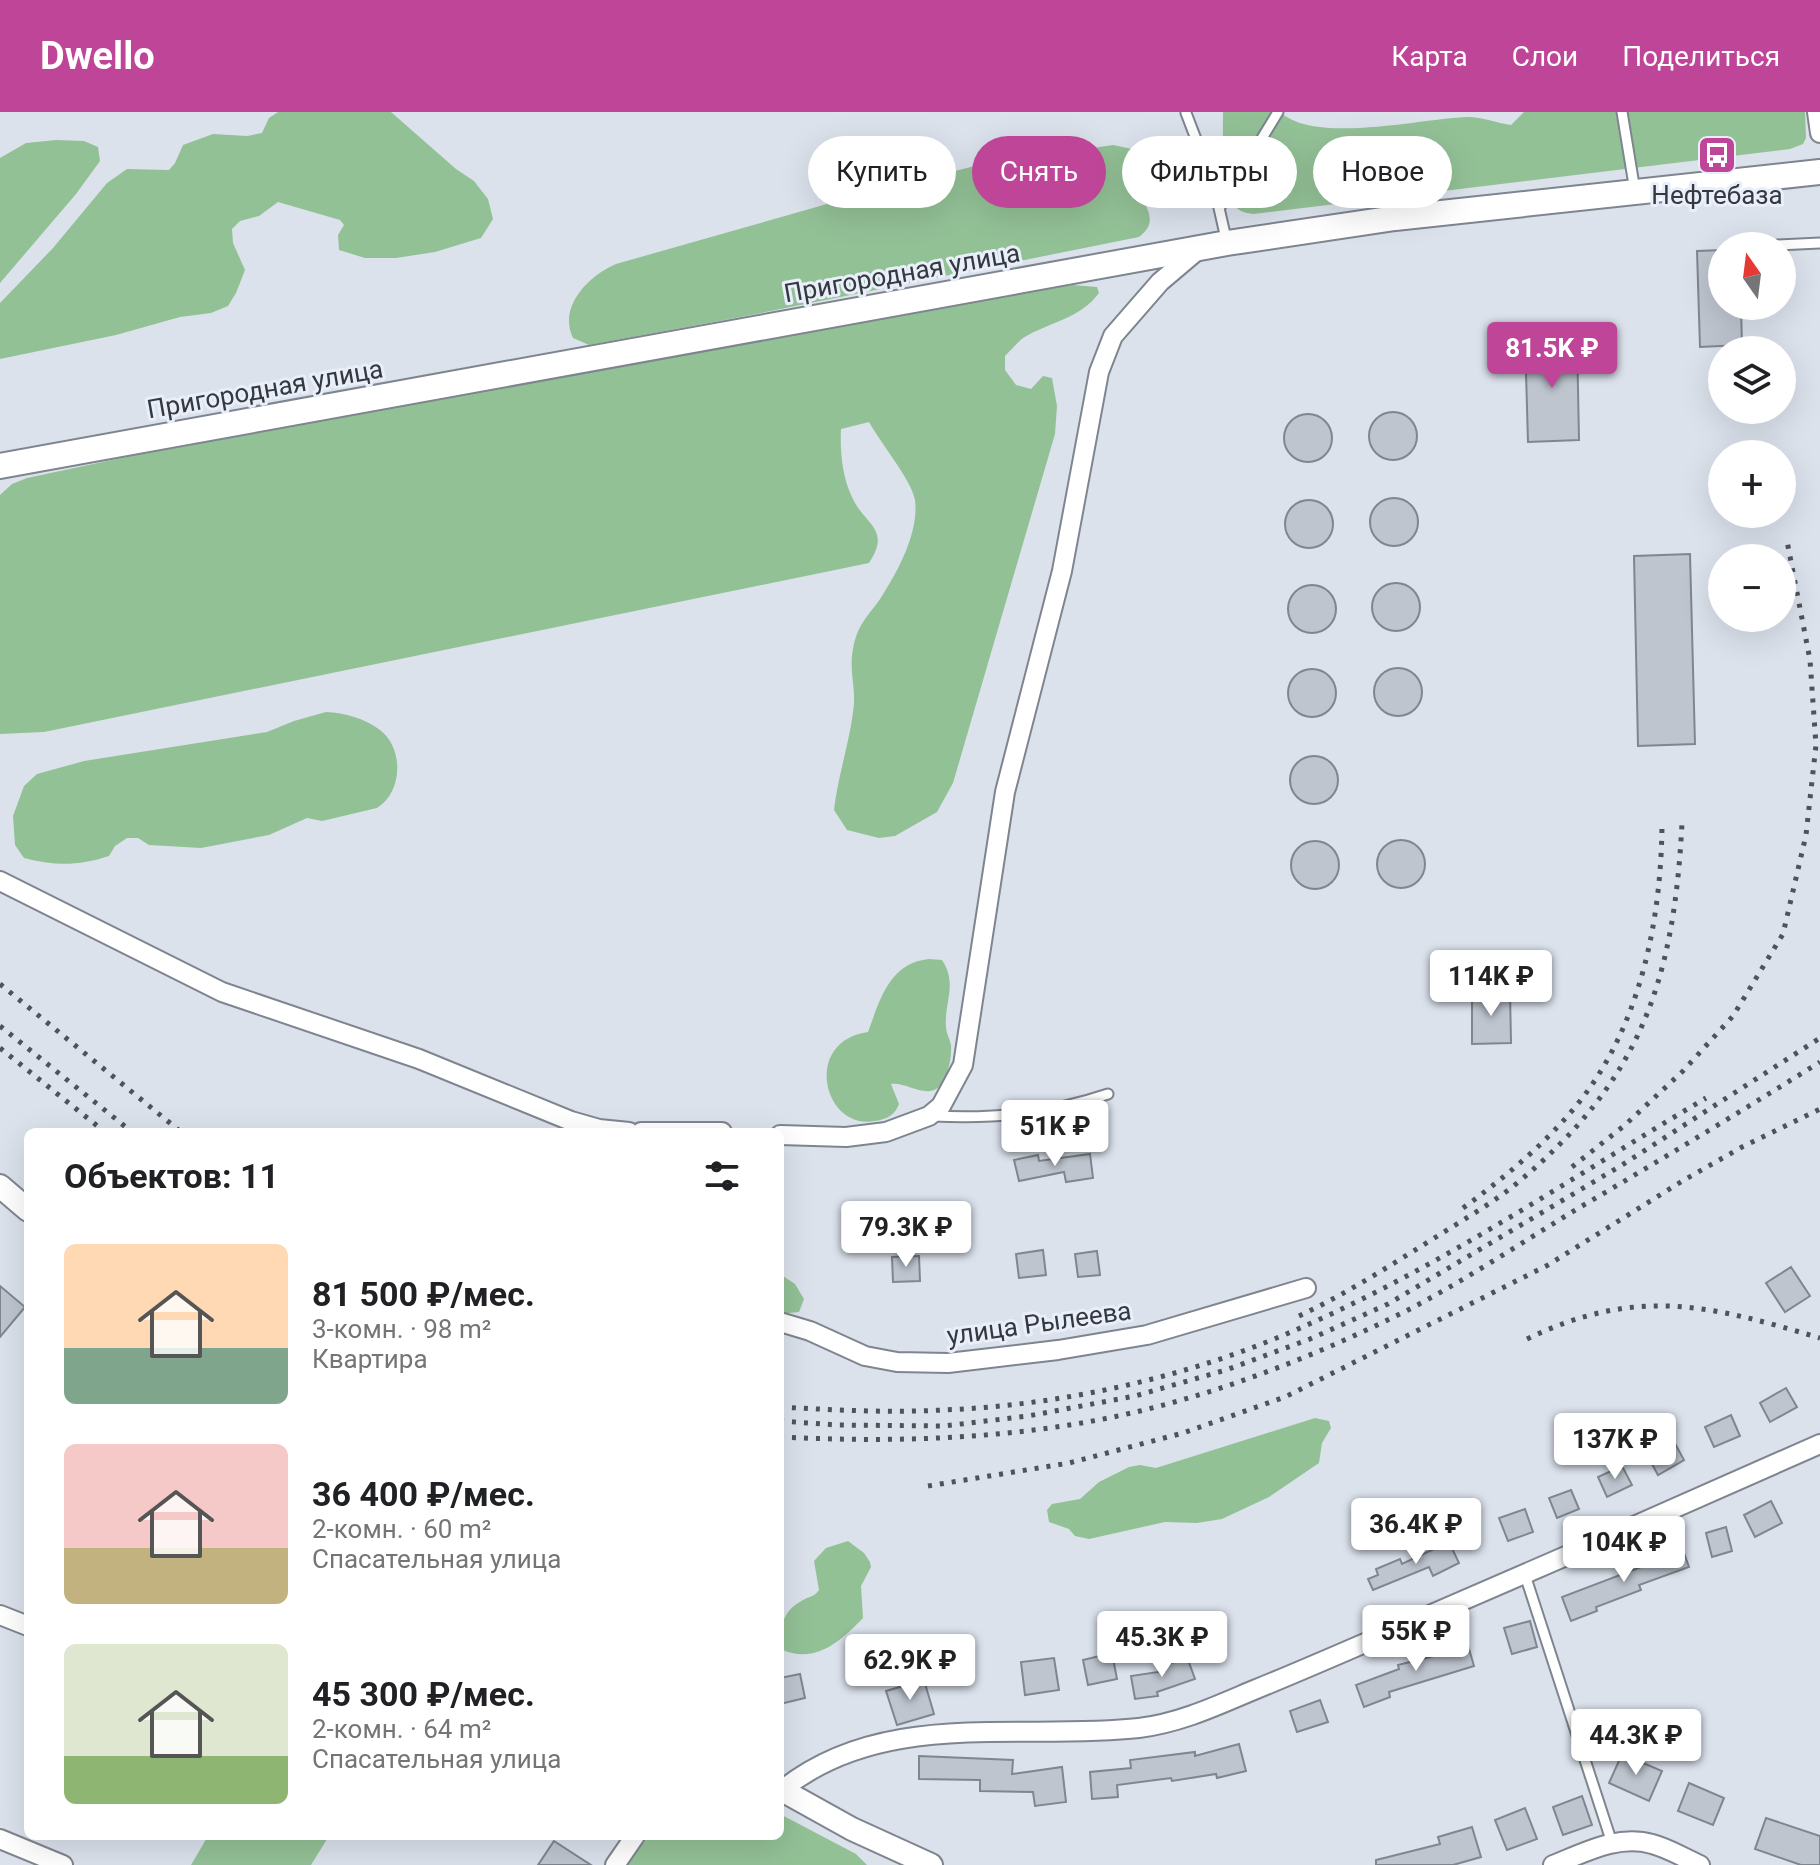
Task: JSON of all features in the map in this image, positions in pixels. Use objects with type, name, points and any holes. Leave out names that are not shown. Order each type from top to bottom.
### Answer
[{"type":"main road","name":"Пригородная улица","points":[[0,466],[1202,247],[1395,218],[1820,172]]},
{"type":"street","points":[[1817,112],[1820,133]]},
{"type":"street","points":[[784,1135],[860,1136],[886,1132],[929,1116],[941,1106],[963,1065],[1005,792],[1062,571],[1099,372],[1113,336],[1160,282],[1202,247]]},
{"type":"street","points":[[0,881],[222,992],[419,1059],[571,1121],[596,1128]]},
{"type":"street","points":[[0,1186],[24,1207]]},
{"type":"street","name":"улица Рылеева","points":[[784,1323],[810,1331],[865,1356],[897,1362],[948,1363],[1058,1350],[1147,1335],[1306,1288]]},
{"type":"street","points":[[784,1788],[829,1762],[894,1741],[955,1733],[1107,1730],[1176,1721],[1525,1575],[1820,1444]]},
{"type":"street","points":[[0,1615],[24,1624]]},
{"type":"street","points":[[784,1792],[852,1829],[931,1865]]},
{"type":"street","points":[[0,1839],[63,1865]]},
{"type":"street","points":[[615,1865],[632,1840]]},
{"type":"street","points":[[1553,1865],[1612,1843],[1629,1841],[1652,1844],[1700,1865]]},
{"type":"lane","points":[[1263,136],[1278,112]]},
{"type":"lane","points":[[1622,112],[1635,191]]},
{"type":"lane","points":[[1186,113],[1194,136]]},
{"type":"lane","points":[[1220,208],[1227,243]]},
{"type":"lane","points":[[1796,244],[1820,243]]},
{"type":"lane","points":[[929,1116],[1010,1116],[1067,1108],[1108,1094]]},
{"type":"lane","points":[[1525,1575],[1612,1843]]},
{"type":"green space","points":[[278,112],[391,112],[474,181],[488,199],[493,219],[481,238],[435,252],[396,258],[365,258],[339,250],[338,235],[344,225],[340,220],[278,202],[259,216],[240,221],[232,229],[233,243],[245,270],[228,306],[211,313],[180,317],[116,335],[0,359],[0,303],[53,248],[107,183],[127,169],[169,170],[183,145],[213,134],[247,136],[262,133],[269,118]]},
{"type":"green space","points":[[1223,112],[1280,112],[1297,122],[1343,128],[1468,117],[1511,125],[1524,112],[1805,112],[1806,138],[1803,144],[1790,149],[1452,190],[1452,136],[1313,136],[1313,207],[1253,214],[1237,208],[1297,208],[1297,136],[1223,136]]},
{"type":"green space","points":[[84,141],[98,147],[100,161],[0,283],[0,158],[26,143]]},
{"type":"green space","points":[[1106,146],[1122,147],[1122,208],[1148,210],[1150,221],[1139,237],[589,345],[573,338],[569,315],[578,294],[595,276],[616,264],[813,208],[956,208],[956,171],[972,167],[972,208],[1106,208]]},
{"type":"green space","points":[[1073,285],[1097,287],[1099,293],[1083,309],[1023,338],[1005,356],[1005,370],[1016,385],[1031,389],[1043,376],[1052,378],[1057,406],[1055,434],[953,783],[937,812],[895,836],[879,838],[847,830],[834,810],[852,716],[855,639],[902,560],[914,524],[913,492],[869,422],[841,429],[841,438],[842,464],[849,489],[877,534],[878,542],[869,563],[44,732],[0,734],[0,495],[12,484],[126,457],[1014,293]]},
{"type":"green space","points":[[326,712],[367,722],[388,738],[396,758],[396,781],[386,801],[377,808],[322,821],[307,818],[269,835],[201,848],[149,845],[138,838],[127,838],[115,846],[109,856],[87,862],[56,864],[24,858],[15,845],[13,816],[24,786],[37,774],[84,761],[267,732]]},
{"type":"green space","points":[[942,960],[950,985],[946,1027],[951,1051],[942,1083],[929,1091],[891,1084],[899,1104],[887,1118],[857,1120],[843,1113],[833,1100],[827,1084],[828,1067],[834,1051],[847,1039],[868,1032],[882,996],[895,975],[915,962]]},
{"type":"green space","points":[[784,1277],[795,1284],[804,1299],[799,1312],[784,1314]]},
{"type":"green space","points":[[1315,1418],[1329,1421],[1331,1428],[1322,1443],[1319,1463],[1269,1497],[1222,1519],[1197,1523],[1165,1522],[1089,1539],[1075,1536],[1069,1529],[1049,1522],[1047,1510],[1052,1504],[1080,1499],[1099,1482],[1129,1467],[1140,1465],[1156,1468]]},
{"type":"green space","points":[[848,1541],[870,1562],[871,1567],[861,1586],[863,1618],[836,1643],[815,1653],[784,1650],[786,1615],[796,1604],[819,1590],[814,1561],[826,1548]]},
{"type":"green space","points":[[784,1816],[856,1854],[867,1865],[624,1865],[646,1840],[784,1840]]},
{"type":"green space","points":[[206,1840],[327,1840],[311,1865],[191,1865]]},
{"type":"building","points":[[1697,251],[1708,251],[1708,320],[1741,320],[1742,336],[1708,336],[1708,347],[1700,347]]},
{"type":"building","points":[[1577,338],[1579,440],[1528,442],[1525,339]]},
{"type":"building","points":[[1393,412],[1410,419],[1417,436],[1410,453],[1393,460],[1376,453],[1369,436],[1376,419]]},
{"type":"building","points":[[1308,414],[1325,421],[1332,438],[1325,455],[1308,462],[1291,455],[1284,438],[1291,421]]},
{"type":"building","points":[[1394,498],[1411,505],[1418,522],[1411,539],[1394,546],[1377,539],[1370,522],[1377,505]]},
{"type":"building","points":[[1309,500],[1326,507],[1333,524],[1326,541],[1309,548],[1292,541],[1285,524],[1292,507]]},
{"type":"building","points":[[1690,554],[1695,744],[1638,746],[1634,556]]},
{"type":"building","points":[[1396,583],[1413,590],[1420,607],[1413,624],[1396,631],[1379,624],[1372,607],[1379,590]]},
{"type":"building","points":[[1312,585],[1329,592],[1336,609],[1329,626],[1312,633],[1295,626],[1288,609],[1295,592]]},
{"type":"building","points":[[1398,668],[1415,675],[1422,692],[1415,709],[1398,716],[1381,709],[1374,692],[1381,675]]},
{"type":"building","points":[[1312,669],[1329,676],[1336,693],[1329,710],[1312,717],[1295,710],[1288,693],[1295,676]]},
{"type":"building","points":[[1314,756],[1331,763],[1338,780],[1331,797],[1314,804],[1297,797],[1290,780],[1297,763]]},
{"type":"building","points":[[1401,840],[1418,847],[1425,864],[1418,881],[1401,888],[1384,881],[1377,864],[1384,847]]},
{"type":"building","points":[[1315,841],[1332,848],[1339,865],[1332,882],[1315,889],[1298,882],[1291,865],[1298,848]]},
{"type":"building","points":[[1510,991],[1511,1043],[1472,1044],[1472,992]]},
{"type":"building","points":[[1090,1154],[1093,1178],[1066,1182],[1064,1172],[1019,1181],[1014,1160],[1038,1155],[1039,1161]]},
{"type":"building","points":[[1043,1250],[1046,1275],[1019,1278],[1016,1254]]},
{"type":"building","points":[[1097,1251],[1100,1275],[1078,1277],[1075,1254]]},
{"type":"building","points":[[919,1256],[920,1281],[893,1282],[892,1257]]},
{"type":"building","points":[[1791,1267],[1810,1296],[1785,1312],[1766,1283]]},
{"type":"building","points":[[0,1286],[24,1308],[0,1337]]},
{"type":"building","points":[[1786,1388],[1797,1407],[1770,1422],[1760,1403]]},
{"type":"building","points":[[1731,1415],[1740,1436],[1714,1447],[1705,1427]]},
{"type":"building","points":[[1672,1438],[1684,1460],[1658,1475],[1646,1453]]},
{"type":"building","points":[[1622,1466],[1632,1485],[1607,1497],[1598,1477]]},
{"type":"building","points":[[1571,1490],[1579,1509],[1557,1518],[1549,1498]]},
{"type":"building","points":[[1771,1501],[1782,1523],[1755,1537],[1744,1515]]},
{"type":"building","points":[[1525,1509],[1533,1532],[1508,1541],[1499,1518]]},
{"type":"building","points":[[1726,1527],[1732,1551],[1712,1557],[1706,1533]]},
{"type":"building","points":[[1449,1542],[1459,1563],[1433,1576],[1429,1567],[1373,1590],[1368,1579],[1378,1575],[1376,1569],[1400,1559],[1402,1564]]},
{"type":"building","points":[[1681,1545],[1689,1567],[1639,1585],[1641,1590],[1596,1607],[1597,1611],[1571,1621],[1562,1597],[1657,1561],[1654,1555]]},
{"type":"building","points":[[1530,1621],[1537,1647],[1512,1654],[1504,1628]]},
{"type":"building","points":[[1467,1642],[1474,1666],[1389,1692],[1390,1697],[1364,1707],[1356,1685],[1399,1669],[1398,1665],[1442,1654],[1441,1650]]},
{"type":"building","points":[[1112,1653],[1117,1679],[1088,1685],[1083,1660]]},
{"type":"building","points":[[1187,1657],[1195,1679],[1157,1692],[1158,1696],[1135,1699],[1131,1676],[1165,1671],[1163,1666]]},
{"type":"building","points":[[1054,1658],[1059,1690],[1025,1695],[1021,1662]]},
{"type":"building","points":[[800,1674],[805,1698],[784,1703],[784,1677]]},
{"type":"building","points":[[924,1680],[934,1714],[897,1725],[886,1691]]},
{"type":"building","points":[[1320,1700],[1328,1722],[1297,1732],[1290,1711]]},
{"type":"building","points":[[1239,1744],[1246,1771],[1217,1778],[1216,1774],[1117,1785],[1118,1797],[1092,1799],[1090,1772],[1131,1768],[1130,1760],[1195,1752],[1195,1756]]},
{"type":"building","points":[[1622,1754],[1662,1771],[1649,1801],[1609,1783]]},
{"type":"building","points":[[919,1756],[1013,1760],[1012,1774],[1062,1767],[1066,1802],[1035,1806],[1033,1792],[980,1791],[980,1780],[919,1779]]},
{"type":"building","points":[[1689,1783],[1724,1798],[1713,1825],[1678,1811]]},
{"type":"building","points":[[1582,1796],[1592,1825],[1563,1835],[1553,1807]]},
{"type":"building","points":[[1525,1808],[1537,1839],[1507,1850],[1495,1820]]},
{"type":"building","points":[[1766,1818],[1820,1836],[1820,1865],[1801,1865],[1755,1849]]},
{"type":"building","points":[[1472,1827],[1481,1857],[1453,1865],[1376,1865],[1376,1860],[1440,1844],[1438,1837]]},
{"type":"building","points":[[554,1841],[591,1865],[538,1865]]},
{"type":"railway","points":[[1572,1167],[1625,1125],[1683,1071],[1733,1016],[1783,934],[1806,835],[1816,745],[1810,660],[1787,541]]},
{"type":"railway","points":[[1299,1316],[1368,1279],[1497,1198],[1559,1145],[1594,1106],[1621,1066],[1643,1024],[1659,979],[1678,879],[1682,823]]},
{"type":"railway","points":[[1463,1208],[1523,1160],[1564,1120],[1598,1076],[1616,1043],[1643,973],[1651,936],[1661,862],[1662,825]]},
{"type":"railway","points":[[0,984],[176,1128]]},
{"type":"railway","points":[[0,1026],[127,1128]]},
{"type":"railway","points":[[784,1421],[944,1426],[1028,1416],[1135,1396],[1226,1370],[1310,1339],[1388,1304],[1622,1165],[1820,1038]]},
{"type":"railway","points":[[0,1048],[100,1128]]},
{"type":"railway","points":[[784,1437],[916,1439],[1051,1428],[1140,1411],[1242,1381],[1342,1341],[1428,1299],[1820,1062]]},
{"type":"railway","points":[[784,1407],[902,1411],[1036,1402],[1129,1385],[1220,1359],[1307,1325],[1410,1274],[1510,1218],[1706,1098]]},
{"type":"railway","points":[[928,1486],[1069,1463],[1183,1433],[1285,1397],[1548,1265],[1684,1180],[1742,1147],[1820,1109]]},
{"type":"railway","points":[[1527,1339],[1567,1322],[1604,1312],[1673,1306],[1743,1317],[1820,1338]]},
{"type":"place","name":"Нефтебаза","points":[[1717,155]]}]
